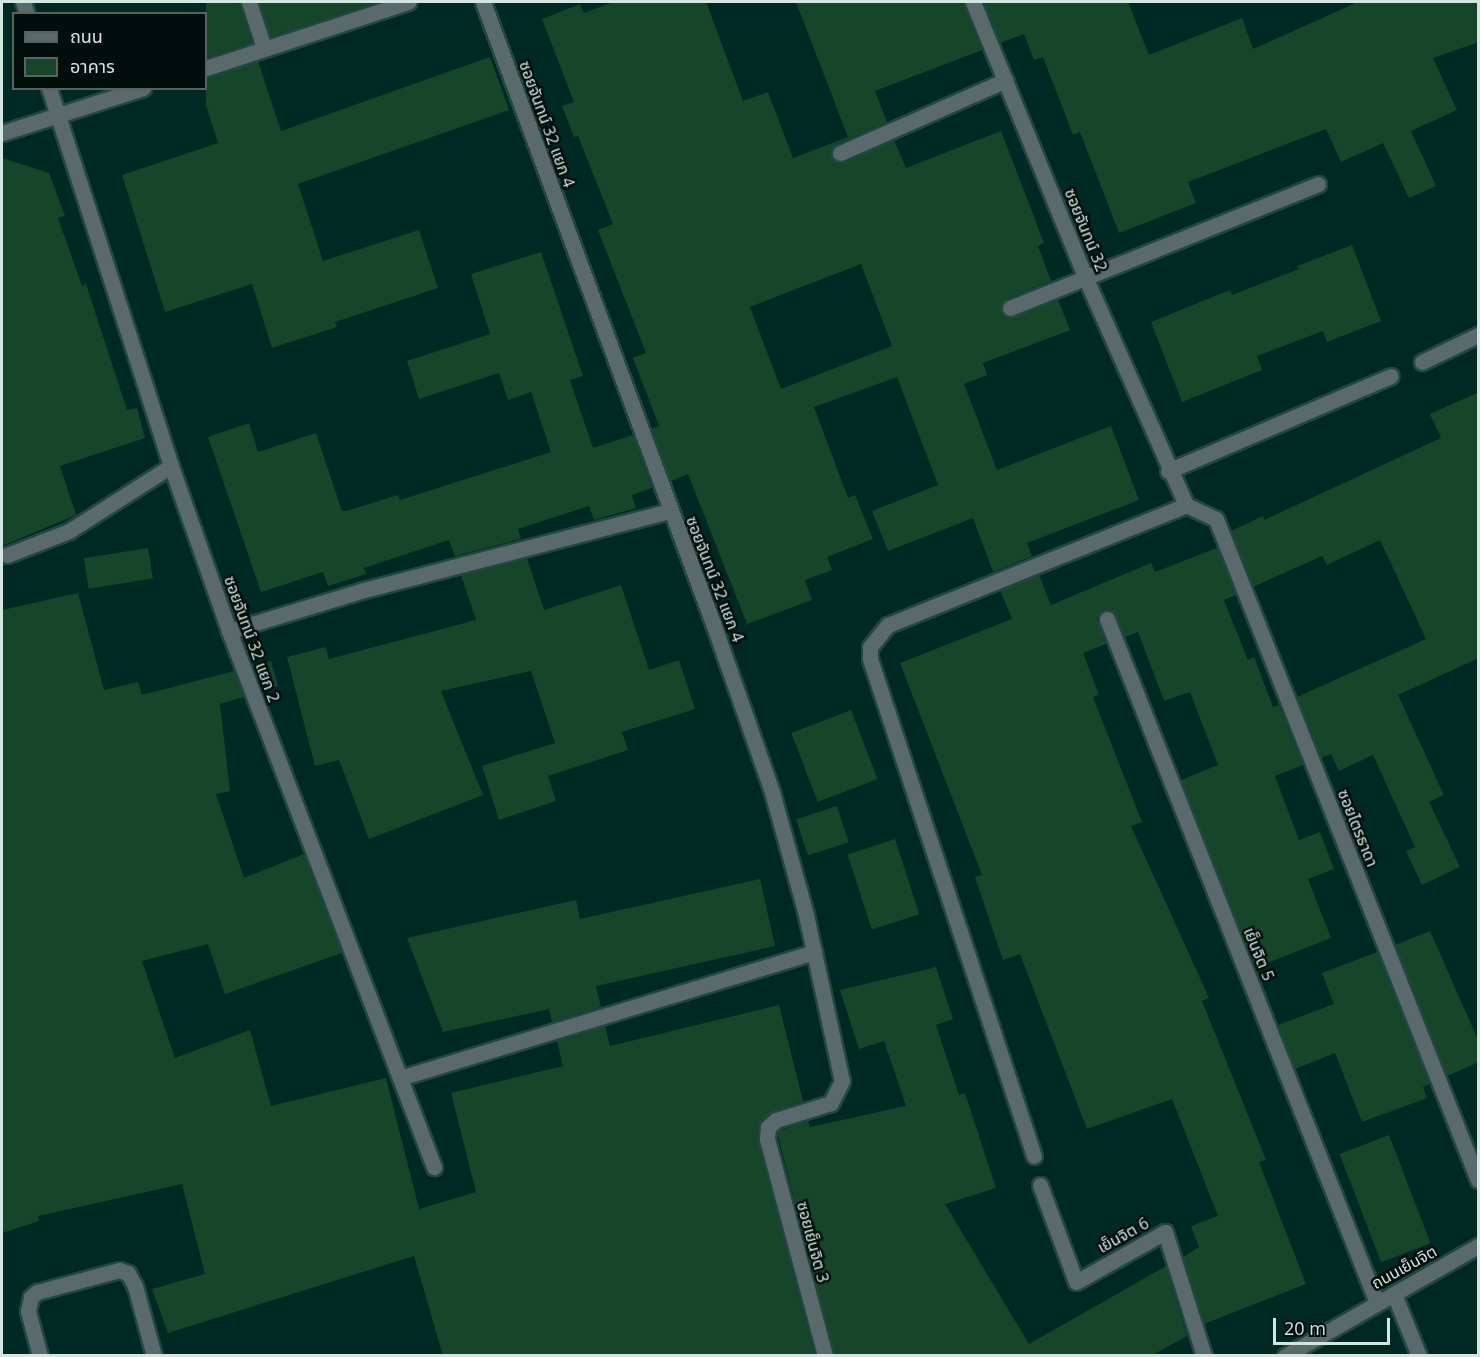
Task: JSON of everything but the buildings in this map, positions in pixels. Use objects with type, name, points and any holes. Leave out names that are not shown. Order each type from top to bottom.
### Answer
[{"type":"street","points":[[249,2],[264,48]]},
{"type":"street","points":[[207,68],[408,2]]},
{"type":"street","name":"ซอยจันทน์ 32 แยก 4","points":[[483,2],[772,792],[814,952],[842,1081],[839,1093],[831,1103],[776,1120],[768,1127],[767,1139]]},
{"type":"street","name":"ซอยจันทน์ 32","points":[[973,2],[1086,279],[1168,471],[1186,505]]},
{"type":"street","points":[[840,153],[1006,80]]},
{"type":"street","name":"ซอยจันทน์ 32 แยก 2","points":[[50,90],[171,466],[229,631],[434,1167]]},
{"type":"street","points":[[2,133],[137,90]]},
{"type":"street","points":[[1010,308],[1318,184]]},
{"type":"street","points":[[1422,362],[1479,335]]},
{"type":"street","points":[[1168,471],[1391,376]]},
{"type":"street","points":[[7,555],[69,531],[171,466]]},
{"type":"street","points":[[1034,1156],[870,659],[870,647],[888,625],[1186,505]]},
{"type":"street","name":"ซอยไตรธาดา","points":[[1186,505],[1216,519],[1479,1180]]},
{"type":"street","points":[[229,631],[364,590],[669,511]]},
{"type":"street","name":"เย็นจิต 5","points":[[1107,619],[1377,1303]]},
{"type":"street","points":[[400,1078],[814,952]]},
{"type":"street","name":"ซอยเย็นจิต 3","points":[[767,1139],[825,1356]]},
{"type":"street","name":"เย็นจิต 6","points":[[1040,1185],[1076,1282],[1166,1232],[1204,1356]]},
{"type":"street","name":"ถนนเย็นจิต","points":[[1285,1356],[1479,1246]]},
{"type":"street","points":[[40,1356],[28,1311],[31,1297],[37,1292],[119,1270],[128,1273],[135,1286],[154,1356]]},
{"type":"street","points":[[1394,1294],[1419,1356]]}]
